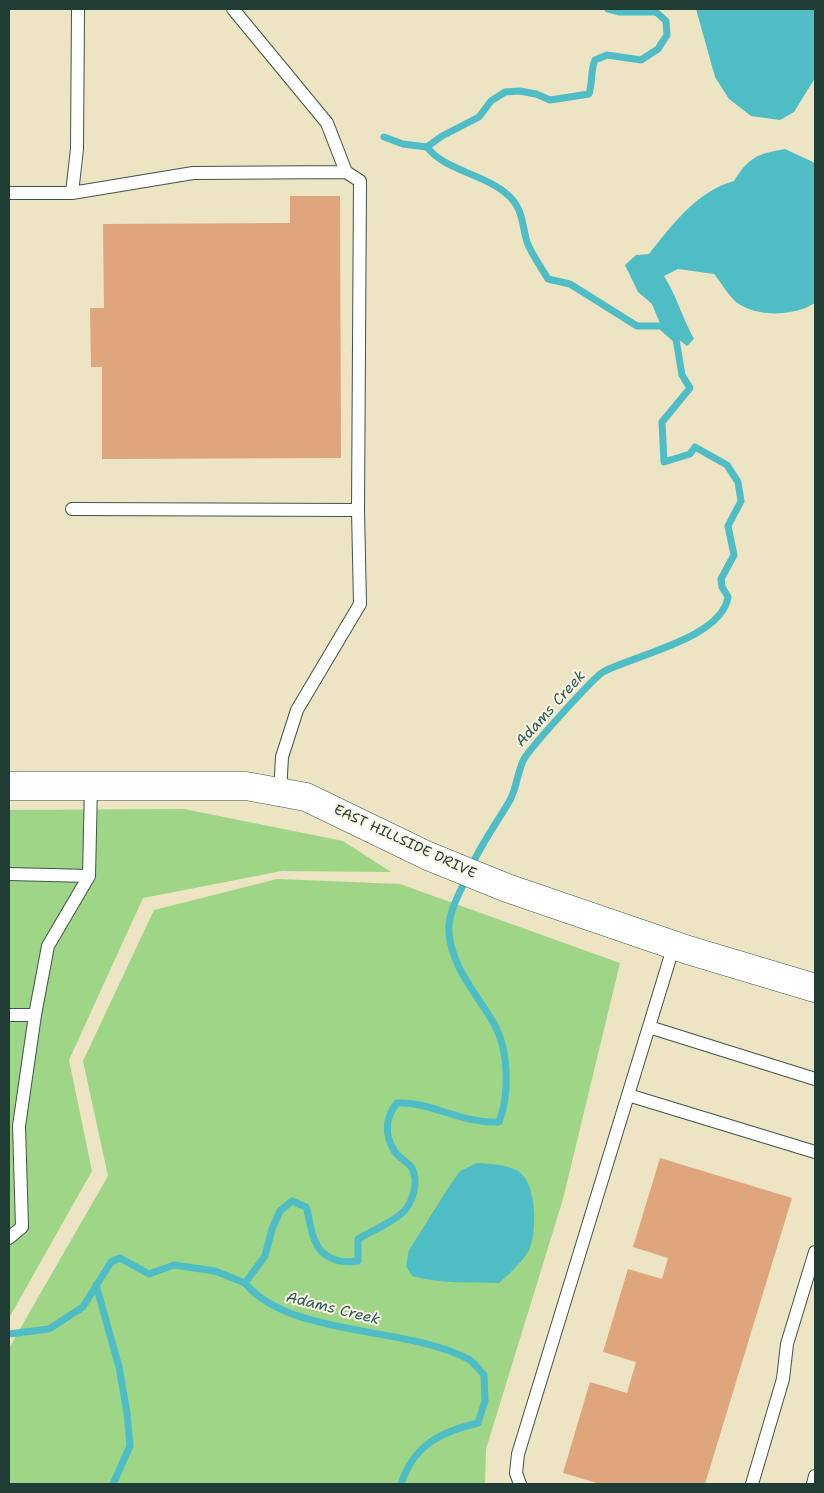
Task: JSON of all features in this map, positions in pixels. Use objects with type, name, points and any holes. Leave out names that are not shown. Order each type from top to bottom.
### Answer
[{"type":"street","name":"EAST HILLSIDE DRIVE","points":[[9,786],[246,786],[306,798],[428,856],[507,888],[674,945],[815,988]]},
{"type":"lane","points":[[72,193],[77,149],[78,9]]},
{"type":"lane","points":[[233,9],[327,123],[346,172]]},
{"type":"lane","points":[[9,193],[72,193],[193,173],[346,172],[360,181],[358,510],[360,604],[297,710],[282,757],[280,792]]},
{"type":"lane","points":[[72,509],[358,510]]},
{"type":"lane","points":[[9,1238],[22,1227],[19,1126],[35,1015],[48,946],[89,876],[91,785]]},
{"type":"lane","points":[[9,874],[89,876]]},
{"type":"lane","points":[[520,1484],[516,1473],[518,1454],[674,945]]},
{"type":"lane","points":[[9,1015],[35,1015]]},
{"type":"lane","points":[[649,1027],[815,1079]]},
{"type":"lane","points":[[628,1095],[815,1152]]},
{"type":"lane","points":[[752,1484],[783,1379],[787,1344],[815,1252]]},
{"type":"lane","points":[[813,1484],[815,1476]]},
{"type":"green space","points":[[184,809],[343,841],[391,872],[282,871],[143,898],[69,1060],[92,1171],[9,1318],[9,810]]},
{"type":"green space","points":[[277,879],[400,884],[620,963],[563,1199],[486,1449],[485,1484],[9,1484],[9,1348],[108,1176],[83,1061],[154,910]]},
{"type":"water","points":[[696,9],[815,9],[815,78],[794,112],[780,120],[751,116],[729,99],[715,77]]},
{"type":"water","points":[[785,149],[815,163],[815,303],[797,311],[786,313],[754,311],[736,302],[714,274],[678,269],[664,276],[694,339],[687,346],[661,326],[652,304],[638,292],[625,265],[636,255],[649,254],[686,211],[708,193],[734,181],[749,162],[761,155]]},
{"type":"water","points":[[477,1163],[508,1167],[518,1171],[524,1177],[529,1186],[534,1209],[533,1233],[528,1252],[499,1283],[444,1281],[412,1276],[406,1266],[409,1250],[460,1171]]},
{"type":"building","points":[[290,196],[340,196],[341,458],[102,459],[102,367],[91,367],[90,308],[104,308],[103,224],[290,223]]},
{"type":"building","points":[[660,1158],[792,1198],[705,1484],[600,1484],[563,1473],[590,1382],[627,1393],[636,1362],[603,1352],[628,1269],[662,1279],[668,1258],[633,1247]]},
{"type":"waterway","name":"Adams Creek","points":[[471,867],[512,797],[524,759],[575,699],[603,672],[675,644],[710,624],[722,611],[728,597],[722,587],[721,579],[734,555],[728,526],[741,501],[738,482],[727,465],[695,447],[690,454],[664,462],[662,422],[690,388],[682,375],[676,339],[661,326],[637,326],[570,284],[548,279],[529,247],[520,212],[514,201],[489,182],[444,162],[427,147],[442,136],[479,117],[491,101],[505,92],[519,91],[536,94],[550,100],[589,94],[595,60],[607,55],[641,60],[658,49],[667,35],[666,21],[656,12],[620,12],[608,9]]},
{"type":"waterway","points":[[384,137],[403,144],[427,147]]},
{"type":"waterway","name":"Adams Creek","points":[[401,1484],[413,1459],[430,1442],[452,1431],[478,1423],[485,1401],[484,1375],[470,1360],[443,1348],[319,1322],[290,1313],[265,1300],[245,1283],[265,1256],[272,1229],[280,1211],[292,1201],[306,1207],[313,1237],[322,1252],[333,1259],[345,1262],[358,1261],[358,1239],[391,1221],[405,1210],[412,1199],[415,1180],[412,1168],[397,1154],[391,1146],[389,1139],[388,1121],[397,1103],[422,1105],[472,1120],[499,1122],[503,1111],[506,1085],[505,1058],[502,1045],[493,1022],[460,970],[451,947],[449,934],[452,912],[467,877]]},
{"type":"waterway","points":[[9,1334],[49,1329],[83,1307],[111,1262],[120,1258],[149,1274],[174,1265],[215,1271],[245,1283]]},
{"type":"waterway","points":[[96,1285],[119,1367],[127,1413],[130,1446],[113,1484]]}]
